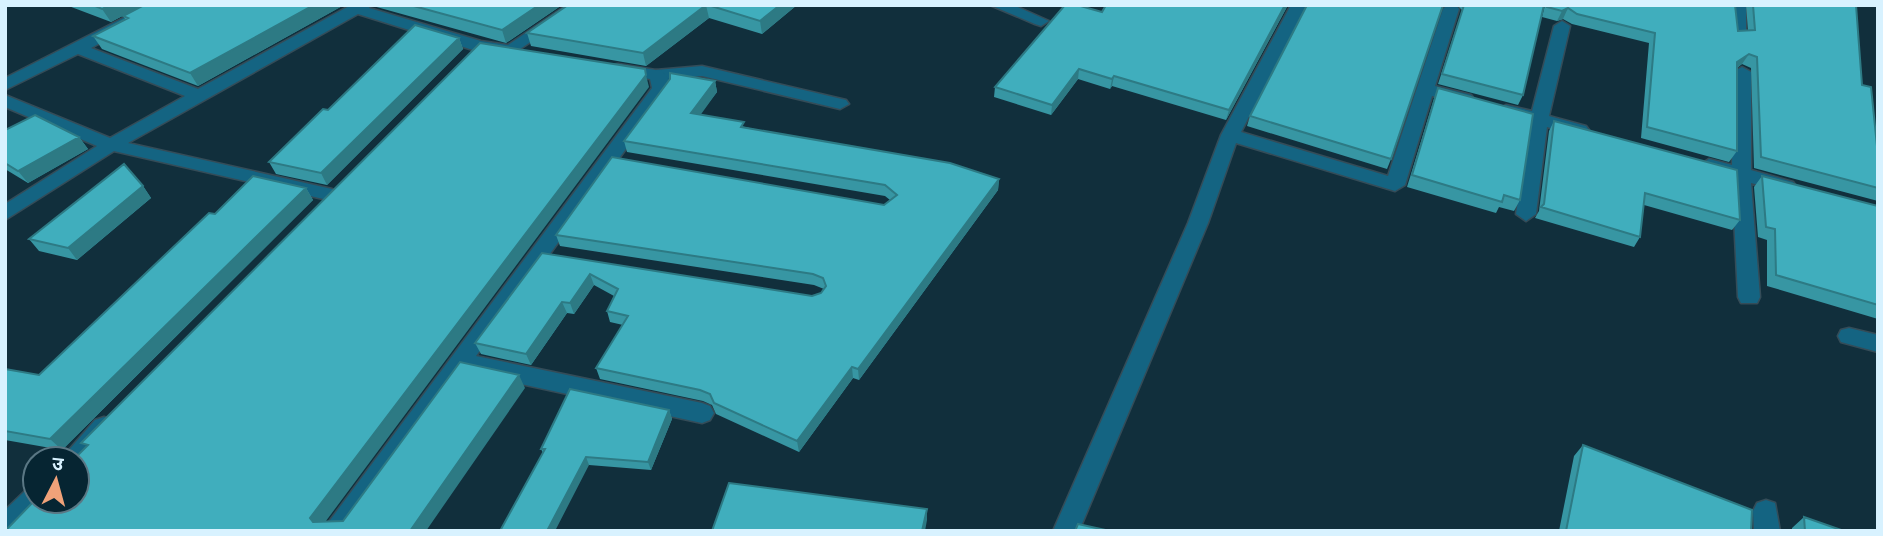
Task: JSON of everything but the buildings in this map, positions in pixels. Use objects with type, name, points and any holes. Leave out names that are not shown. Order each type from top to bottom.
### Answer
[{"type":"street","points":[[5,85],[162,5]]},
{"type":"street","points":[[510,50],[578,5]]},
{"type":"street","points":[[998,5],[1041,21]]},
{"type":"street","points":[[1066,531],[1198,223],[1230,135],[1299,5]]},
{"type":"street","points":[[1738,5],[1740,37]]},
{"type":"street","points":[[5,213],[111,145],[360,7],[479,46],[537,54]]},
{"type":"street","points":[[1230,135],[1395,185],[1451,9]]},
{"type":"street","points":[[1526,214],[1539,119],[1562,26]]},
{"type":"street","points":[[459,66],[479,46]]},
{"type":"street","points":[[77,48],[200,96]]},
{"type":"street","points":[[603,66],[656,75],[702,71],[840,104]]},
{"type":"street","points":[[1742,72],[1741,173],[1749,297]]},
{"type":"street","points":[[335,531],[662,88],[656,75]]},
{"type":"street","points":[[1427,89],[1593,133]]},
{"type":"street","points":[[5,100],[111,145],[337,190],[313,215]]},
{"type":"street","points":[[610,158],[638,163]]},
{"type":"street","points":[[1688,159],[1803,190]]},
{"type":"street","points":[[542,253],[569,257]]},
{"type":"street","points":[[1849,337],[1878,344]]},
{"type":"street","points":[[460,362],[702,413]]},
{"type":"street","points":[[87,445],[121,410]]},
{"type":"street","points":[[5,528],[21,512]]}]
